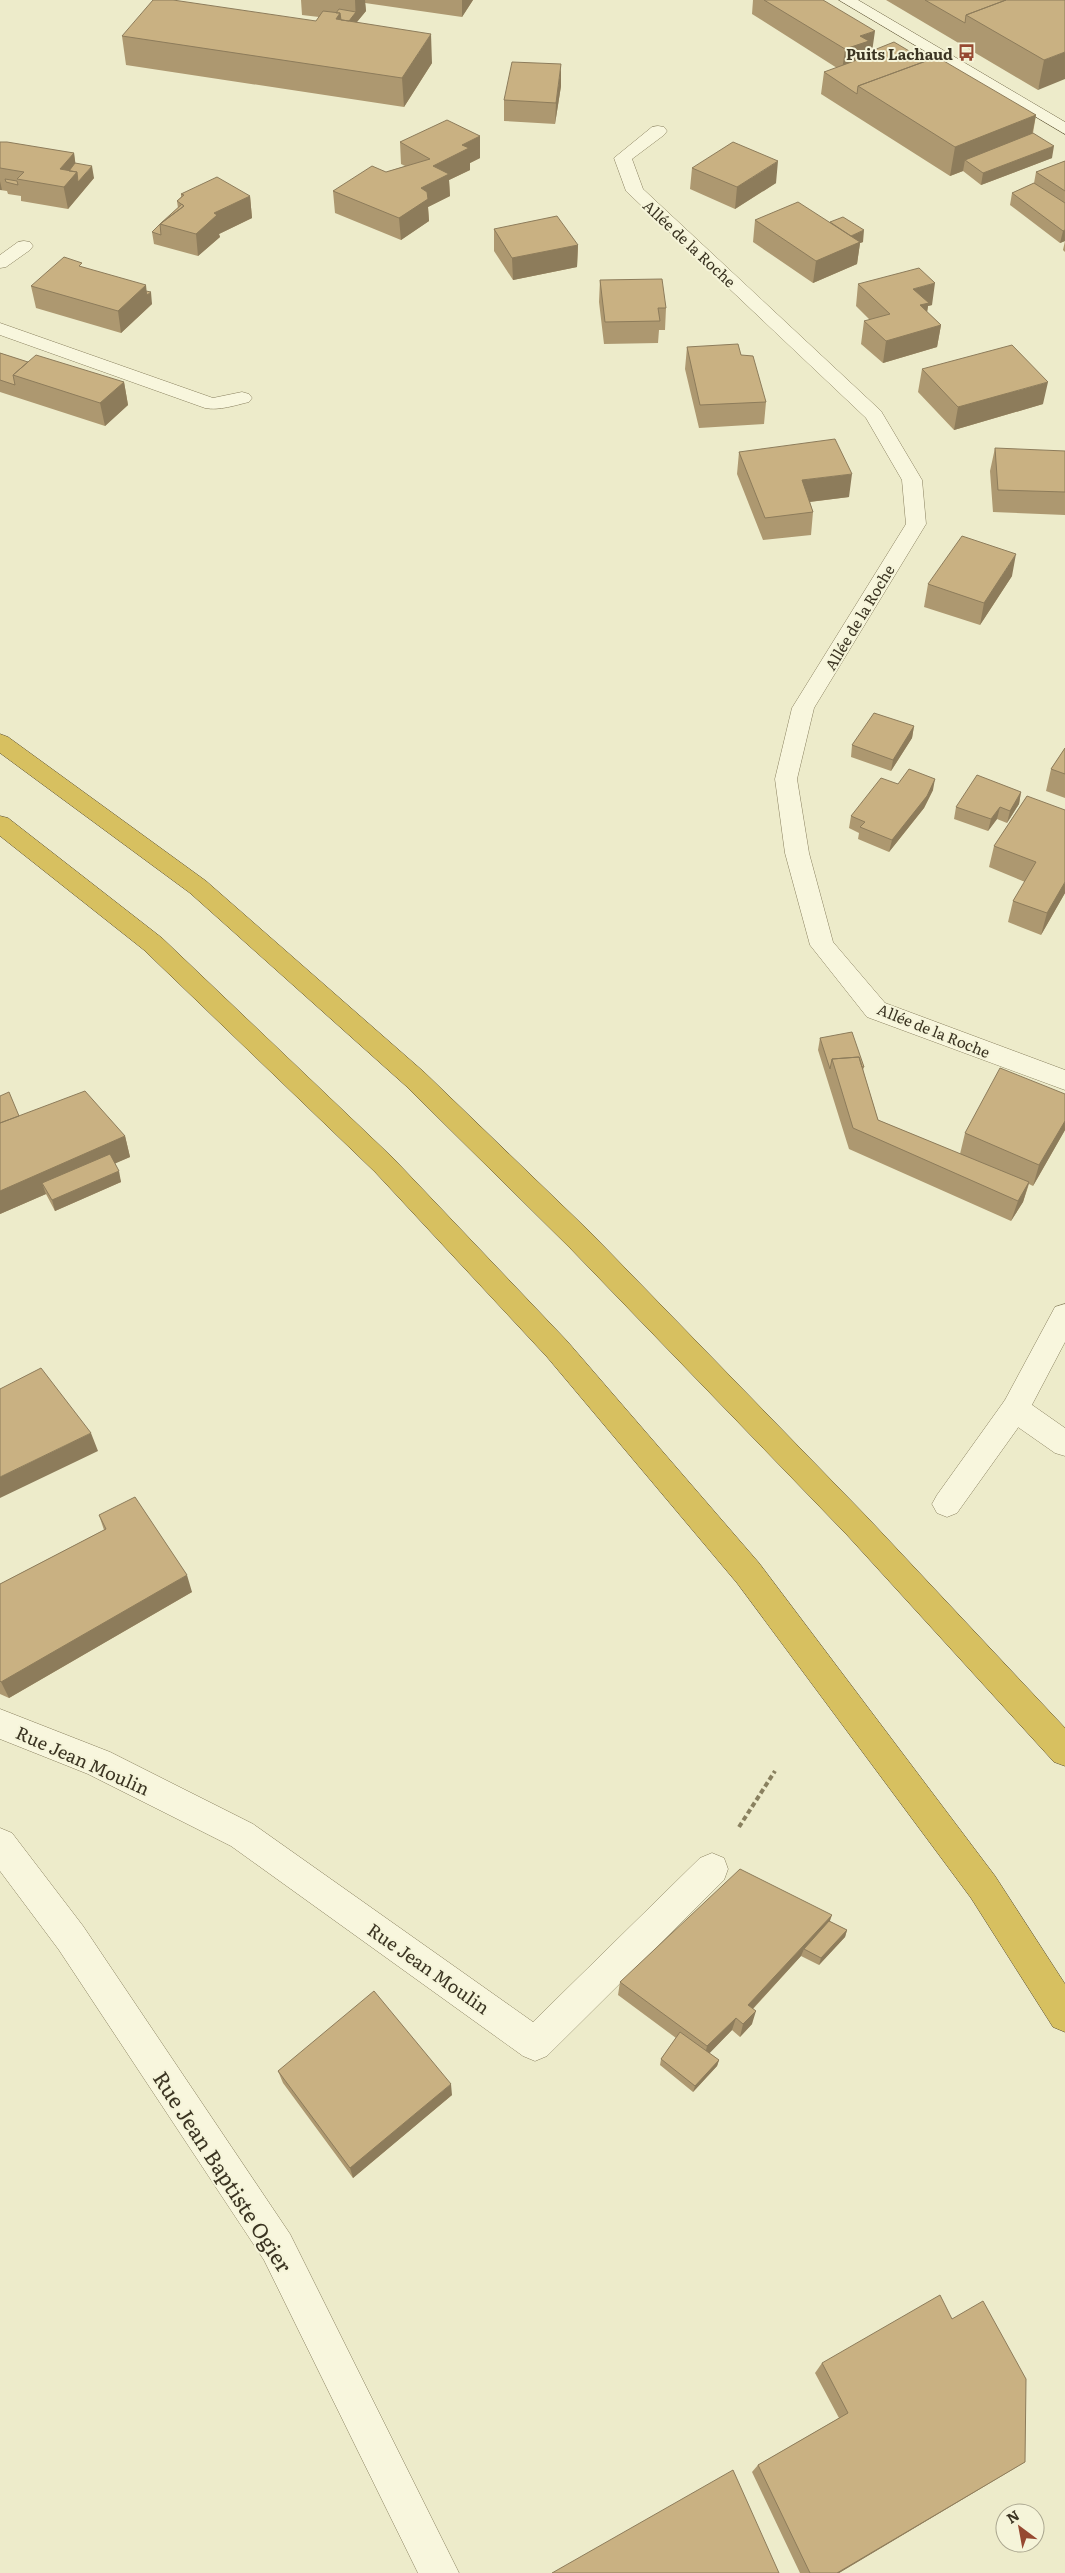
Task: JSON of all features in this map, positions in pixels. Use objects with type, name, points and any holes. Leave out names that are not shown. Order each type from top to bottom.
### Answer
[{"type":"highway","points":[[0,742],[198,887],[415,1080],[587,1247],[850,1519],[1065,1750]]},
{"type":"highway","points":[[0,824],[152,944],[384,1165],[557,1350],[748,1573],[983,1887],[1065,2015]]},
{"type":"street","points":[[846,0],[1065,129]]},
{"type":"street","name":"Allée de la Roche","points":[[658,131],[623,158],[635,191],[874,415],[912,480],[916,524],[861,617],[803,708],[786,779],[797,853],[822,945],[876,1010],[1065,1080]]},
{"type":"street","points":[[0,263],[24,246]]},
{"type":"street","points":[[0,329],[212,404],[242,398]]},
{"type":"street","points":[[947,1504],[1015,1409],[1065,1315]]},
{"type":"street","points":[[1015,1409],[1065,1444]]},
{"type":"street","name":"Rue Jean Moulin","points":[[0,1724],[99,1763],[242,1835],[535,2044],[712,1870]]},
{"type":"street","name":"Rue Jean Baptiste Ogier","points":[[0,1844],[71,1938],[277,2247],[439,2573]]},
{"type":"path","points":[[712,1870],[775,1771]]},
{"type":"building","points":[[153,0],[173,0],[316,21],[323,11],[340,13],[336,19],[431,34],[402,78],[122,36]]},
{"type":"building","points":[[764,0],[823,0],[875,31],[860,36],[869,41],[845,49]]},
{"type":"building","points":[[925,0],[1006,0],[966,15],[965,23]]},
{"type":"building","points":[[1006,0],[1065,0],[1065,52],[1044,60],[966,15]]},
{"type":"building","points":[[339,9],[356,12],[349,21],[341,20],[340,13],[336,13]]},
{"type":"building","points":[[894,42],[926,61],[858,86],[857,94],[824,72],[879,52],[874,50]]},
{"type":"building","points":[[937,57],[1036,115],[955,147],[858,86]]},
{"type":"building","points":[[512,62],[561,64],[556,103],[504,100]]},
{"type":"building","points":[[447,120],[480,136],[462,145],[469,148],[433,166],[449,174],[421,188],[427,192],[428,199],[399,218],[333,191],[372,166],[386,172],[430,159],[400,142]]},
{"type":"building","points":[[1033,133],[1054,146],[983,173],[965,160]]},
{"type":"building","points":[[0,142],[74,153],[60,169],[77,172],[64,187],[17,179],[24,172],[0,168]]},
{"type":"building","points":[[733,142],[778,161],[737,187],[692,168]]},
{"type":"building","points":[[1065,161],[1065,191],[1036,172]]},
{"type":"building","points":[[75,163],[92,166],[78,182],[77,172],[69,171]]},
{"type":"building","points":[[217,177],[250,196],[214,213],[217,215],[196,234],[160,224],[184,206],[177,201],[184,195],[181,194]]},
{"type":"building","points":[[5,179],[17,181],[18,185],[6,182]]},
{"type":"building","points":[[1034,183],[1065,203],[1065,230],[1063,231],[1012,193]]},
{"type":"building","points":[[798,202],[860,242],[816,261],[755,220]]},
{"type":"building","points":[[182,204],[184,206],[160,224]]},
{"type":"building","points":[[557,216],[578,245],[512,258],[494,229]]},
{"type":"building","points":[[843,217],[864,230],[851,236],[830,222]]},
{"type":"building","points":[[160,224],[161,235],[152,232]]},
{"type":"building","points":[[64,257],[82,263],[79,266],[146,285],[118,311],[31,286]]},
{"type":"building","points":[[919,268],[935,283],[913,289],[929,303],[920,305],[941,325],[886,341],[864,321],[890,314],[858,284]]},
{"type":"building","points":[[662,279],[666,308],[658,308],[660,321],[605,322],[600,280]]},
{"type":"building","points":[[738,344],[741,355],[753,356],[766,402],[700,405],[687,347]]},
{"type":"building","points":[[1012,345],[1048,382],[958,407],[922,369]]},
{"type":"building","points":[[0,353],[28,362],[13,375],[15,385],[0,380]]},
{"type":"building","points":[[36,355],[124,382],[100,403],[13,375]]},
{"type":"building","points":[[835,439],[852,474],[802,480],[813,512],[765,518],[739,452]]},
{"type":"building","points":[[995,448],[1065,451],[1065,492],[998,490]]},
{"type":"building","points":[[962,536],[1016,554],[984,603],[928,584]]},
{"type":"building","points":[[874,713],[914,726],[893,760],[852,745]]},
{"type":"building","points":[[1065,748],[1065,774],[1051,769]]},
{"type":"building","points":[[909,769],[935,779],[927,796],[892,840],[860,827],[865,822],[851,816],[881,778],[898,784]]},
{"type":"building","points":[[977,775],[1021,792],[1010,811],[1000,807],[991,819],[956,807]]},
{"type":"building","points":[[1027,796],[1065,810],[1065,882],[1047,913],[1013,901],[1036,862],[994,846]]},
{"type":"building","points":[[852,1032],[864,1067],[862,1067],[859,1057],[832,1059],[830,1069],[820,1038]]},
{"type":"building","points":[[859,1057],[878,1120],[1029,1182],[1018,1201],[853,1128],[832,1059]]},
{"type":"building","points":[[1000,1068],[1065,1094],[1065,1121],[1039,1165],[965,1133]]},
{"type":"building","points":[[85,1091],[125,1136],[0,1191],[0,1123]]},
{"type":"building","points":[[9,1092],[19,1116],[0,1123],[0,1096]]},
{"type":"building","points":[[110,1154],[119,1171],[52,1200],[42,1183]]},
{"type":"building","points":[[41,1368],[91,1433],[0,1477],[0,1389]]},
{"type":"building","points":[[135,1497],[187,1575],[1,1682],[0,1584],[106,1529],[99,1515]]},
{"type":"building","points":[[740,1869],[832,1915],[748,2005],[756,2011],[743,2024],[736,2018],[707,2046],[620,1982]]},
{"type":"building","points":[[829,1921],[847,1930],[821,1958],[804,1949]]},
{"type":"building","points":[[374,1991],[451,2084],[350,2168],[278,2071]]},
{"type":"building","points":[[680,2032],[719,2060],[695,2086],[661,2059]]},
{"type":"building","points":[[940,2295],[952,2319],[983,2301],[1026,2379],[1025,2462],[837,2573],[810,2573],[758,2465],[848,2413],[822,2363]]},
{"type":"building","points":[[733,2470],[779,2573],[552,2573]]},
{"type":"place","name":"Puits Lachaud","points":[[967,53]]}]
